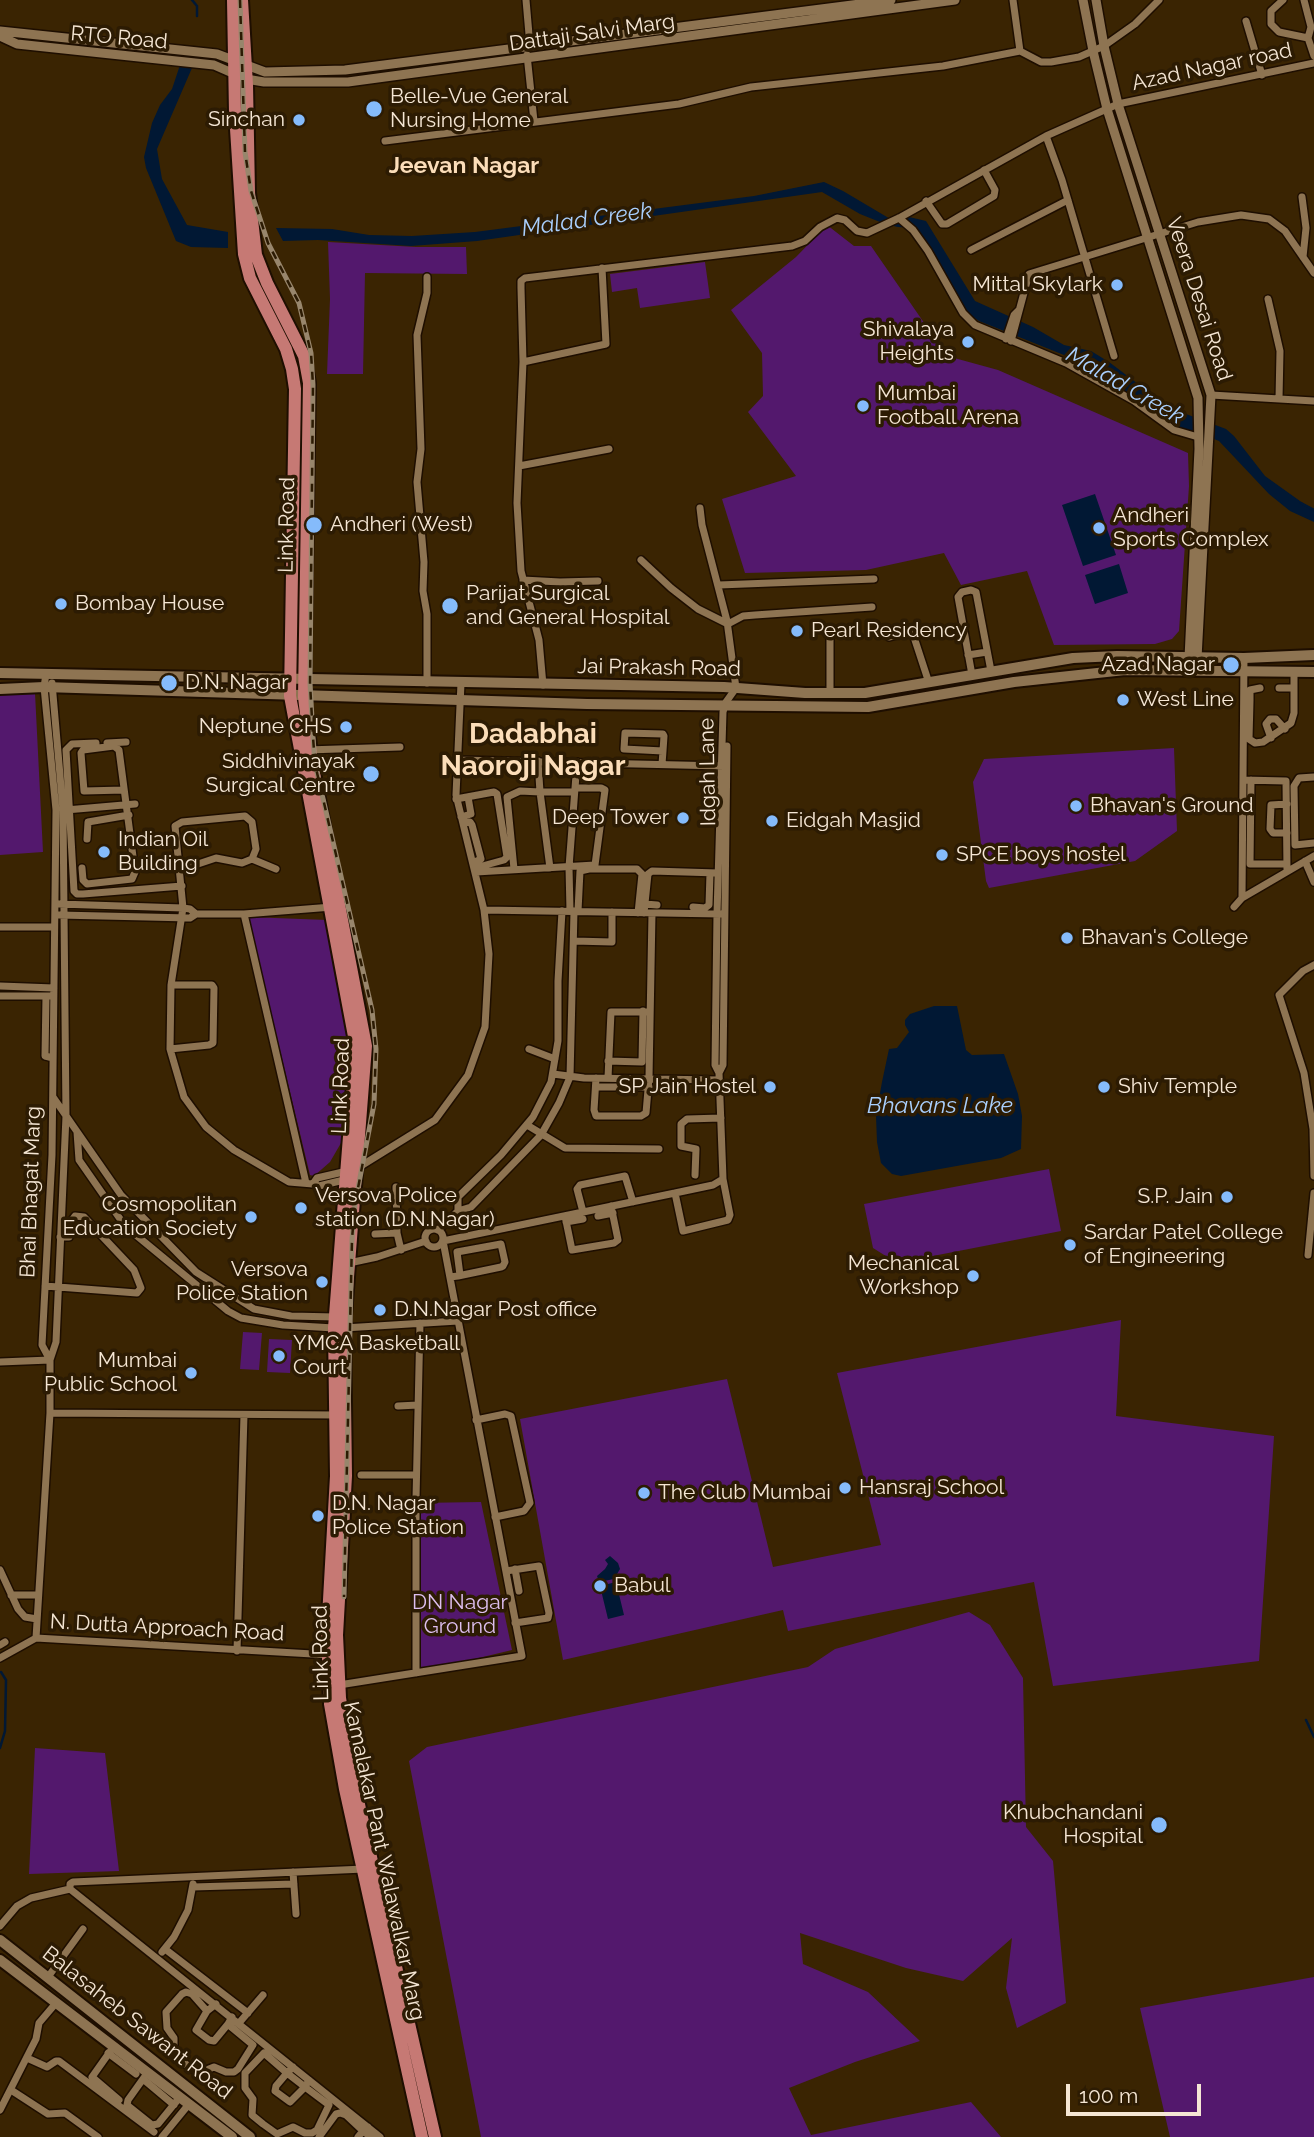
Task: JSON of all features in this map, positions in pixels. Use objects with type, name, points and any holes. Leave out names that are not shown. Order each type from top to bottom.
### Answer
[{"type":"main road","name":"Link Road","points":[[233,0],[256,255],[303,356],[309,383],[305,750]]},
{"type":"main road","name":"Link Road","points":[[242,0],[240,69],[244,254],[250,278],[286,349],[295,389],[290,696],[305,750],[335,907],[366,1046],[350,1174]]},
{"type":"main road","name":"Jai Prakash Road","points":[[0,673],[736,688],[830,693],[874,692],[1073,658],[1244,658],[1314,654]]},
{"type":"main road","name":"Jai Prakash Road","points":[[0,689],[48,687],[460,701],[868,707],[1014,682],[1125,670],[1314,672]]},
{"type":"main road","name":"Kamalakar Pant Walawalkar Marg","points":[[350,1174],[338,1324],[340,1415],[332,1655],[338,1725],[370,1869],[422,2137]]},
{"type":"main road","name":"Link Road","points":[[332,1655],[339,1685],[338,1725]]},
{"type":"main road","points":[[370,1869],[435,2137]]},
{"type":"main road","name":"Balasaheb Sawant Road","points":[[0,1940],[250,2137]]},
{"type":"main road","name":"Balasaheb Sawant Road","points":[[0,1960],[111,2050],[232,2137]]},
{"type":"street","points":[[526,0],[527,59],[534,121]]},
{"type":"street","name":"Dattaji Salvi Marg","points":[[240,69],[265,72],[345,70],[823,4],[891,0]]},
{"type":"street","name":"Dattaji Salvi Marg","points":[[240,69],[264,82],[348,82],[954,0]]},
{"type":"street","points":[[1013,0],[1020,51]]},
{"type":"street","points":[[1083,0],[1107,109],[1198,398],[1193,658]]},
{"type":"street","name":"Veera Desai Road","points":[[1096,0],[1118,104],[1211,395],[1210,445],[1193,658]]},
{"type":"street","points":[[385,141],[679,104],[751,87],[943,66],[1020,51],[1041,62],[1079,57],[1104,46],[1135,24],[1159,0]]},
{"type":"street","points":[[1283,0],[1271,11],[1272,24],[1279,32],[1308,38]]},
{"type":"street","points":[[1304,0],[1311,27],[1308,38],[1314,57]]},
{"type":"street","points":[[1246,21],[1262,75]]},
{"type":"street","name":"RTO Road","points":[[0,34],[17,44],[240,69]]},
{"type":"street","name":"Azad Nagar road","points":[[602,268],[792,246],[805,241],[820,227],[836,218],[845,220],[857,231],[867,233],[900,218],[1046,136],[1118,104],[1314,64]]},
{"type":"street","points":[[1046,136],[1068,200],[1114,356]]},
{"type":"street","points":[[926,201],[942,223],[947,224],[996,194],[984,170]]},
{"type":"street","points":[[1302,197],[1306,228],[1303,257]]},
{"type":"street","points":[[971,250],[1068,200]]},
{"type":"street","points":[[1009,337],[1029,274],[1198,222],[1233,216],[1269,219],[1285,231],[1314,273]]},
{"type":"street","points":[[900,218],[913,230],[928,251],[963,313],[975,325],[1066,363],[1135,401],[1174,430],[1198,435]]},
{"type":"street","points":[[523,362],[606,344],[602,268],[531,276],[521,281],[523,362],[517,503],[523,580],[539,640],[542,685]]},
{"type":"street","points":[[427,277],[427,293],[417,335],[421,449],[417,482],[424,562],[423,591],[427,614],[427,682]]},
{"type":"street","points":[[1268,299],[1280,351],[1279,399]]},
{"type":"street","points":[[1211,395],[1314,401]]},
{"type":"street","points":[[519,466],[609,449]]},
{"type":"street","points":[[700,508],[727,624],[736,688],[725,706]]},
{"type":"street","points":[[641,560],[698,609],[727,624]]},
{"type":"street","points":[[719,586],[874,579]]},
{"type":"street","points":[[523,580],[598,581]]},
{"type":"street","points":[[972,675],[958,597],[962,592],[971,590],[976,592],[991,671]]},
{"type":"street","points":[[727,624],[743,616],[872,607]]},
{"type":"street","points":[[889,637],[912,631],[929,683]]},
{"type":"street","points":[[830,632],[830,693]]},
{"type":"street","points":[[968,655],[987,652]]},
{"type":"street","points":[[1244,658],[1249,739],[1255,743],[1271,738],[1292,723],[1294,672]]},
{"type":"street","points":[[49,675],[50,710],[77,894],[182,886]]},
{"type":"street","points":[[180,868],[216,858],[243,863],[252,859],[256,849],[252,822],[247,817],[182,822],[174,826],[183,908],[171,985],[170,1049],[184,1097],[206,1127],[234,1150],[289,1182],[319,1186],[350,1174],[435,1120],[468,1075],[485,1027],[489,954],[484,910],[475,867],[474,847],[456,799],[461,682]]},
{"type":"street","points":[[1242,898],[1245,864],[1247,701],[1250,690],[1260,688]]},
{"type":"street","points":[[1279,688],[1294,688]]},
{"type":"street","name":"Idgah Lane","points":[[675,1194],[682,1231],[729,1220],[723,1179],[719,1076],[723,1065],[720,1026],[726,914],[723,864],[725,706]]},
{"type":"street","points":[[1271,738],[1266,724],[1270,719],[1276,719],[1285,729]]},
{"type":"street","points":[[662,764],[663,751],[663,734],[624,734],[624,749],[663,751]]},
{"type":"street","points":[[63,810],[66,750],[69,746],[125,742]]},
{"type":"street","points":[[305,750],[400,747]]},
{"type":"street","points":[[82,868],[83,880],[87,884],[127,880],[135,876],[128,816],[131,805],[124,790],[117,748],[83,750],[84,791],[124,790]]},
{"type":"street","points":[[458,760],[724,766]]},
{"type":"street","points":[[538,761],[551,868]]},
{"type":"street","points":[[426,1241],[427,1233],[438,1230],[458,1211],[471,1207],[541,1135],[570,1077],[574,946],[569,867],[577,762]]},
{"type":"street","points":[[1314,777],[1299,778],[1294,786],[1295,845],[1314,842]]},
{"type":"street","points":[[1247,780],[1286,781],[1287,867]]},
{"type":"street","points":[[475,867],[513,869],[590,866],[597,861],[606,794],[601,788],[520,791],[507,797],[513,869]]},
{"type":"street","points":[[456,799],[496,793],[508,855],[504,860],[475,867]]},
{"type":"street","points":[[461,816],[470,806],[468,797]]},
{"type":"street","points":[[1287,804],[1271,805],[1270,829],[1273,833],[1287,833]]},
{"type":"street","points":[[63,810],[131,805]]},
{"type":"street","name":"Bhai Bhagat Marg","points":[[36,1638],[50,1413],[50,1360],[42,1345],[52,1162],[53,1058],[47,1032],[54,927],[59,915],[63,810]]},
{"type":"street","points":[[87,839],[88,822],[128,816]]},
{"type":"street","points":[[1234,907],[1242,898],[1287,867],[1314,856]]},
{"type":"street","points":[[252,859],[276,869]]},
{"type":"street","points":[[1305,861],[1314,882]]},
{"type":"street","name":"Idgah Lane","points":[[721,977],[717,914],[713,899],[714,873],[723,864]]},
{"type":"street","points":[[1245,864],[1287,867]]},
{"type":"street","points":[[458,1211],[458,1197],[527,1125],[551,1082],[558,1041],[560,949],[580,871],[637,869],[642,874],[645,910],[649,1083],[645,1114],[596,1116],[596,1078]]},
{"type":"street","points":[[645,910],[648,874],[652,871],[714,873]]},
{"type":"street","points":[[694,907],[707,906],[713,899]]},
{"type":"street","points":[[59,904],[183,908],[196,914]]},
{"type":"street","points":[[645,910],[657,905]]},
{"type":"street","points":[[0,1362],[50,1360],[56,1342],[66,1116],[64,956],[59,915],[190,918],[196,914],[244,914],[335,907]]},
{"type":"street","points":[[484,910],[645,910],[726,914]]},
{"type":"street","points":[[560,949],[612,942],[612,912]]},
{"type":"street","points":[[244,914],[310,1183]]},
{"type":"street","points":[[0,927],[54,927]]},
{"type":"street","points":[[54,956],[64,956]]},
{"type":"street","points":[[244,963],[255,960]]},
{"type":"street","points":[[1314,965],[1303,971],[1279,995],[1304,1073],[1312,1129],[1314,1176]]},
{"type":"street","points":[[558,981],[573,981]]},
{"type":"street","points":[[170,1049],[209,1045],[213,1042],[214,988],[212,985],[171,985]]},
{"type":"street","points":[[0,986],[51,993]]},
{"type":"street","points":[[0,996],[51,993]]},
{"type":"street","points":[[608,1078],[611,1012],[646,1011]]},
{"type":"street","points":[[608,1061],[642,1062],[646,1011]]},
{"type":"street","points":[[529,1049],[555,1059]]},
{"type":"street","points":[[552,1074],[649,1083]]},
{"type":"street","points":[[596,1087],[719,1076]]},
{"type":"street","points":[[53,1097],[121,1195],[196,1272],[254,1309],[338,1324]]},
{"type":"street","points":[[695,1175],[696,1149],[681,1146],[681,1124],[684,1120],[721,1118]]},
{"type":"street","points":[[527,1125],[565,1148],[659,1149]]},
{"type":"street","points":[[76,1132],[79,1160],[125,1226],[228,1311],[241,1318],[283,1325],[458,1321]]},
{"type":"street","points":[[52,1162],[64,1163]]},
{"type":"street","points":[[583,1215],[577,1188],[590,1182],[625,1176],[633,1202]]},
{"type":"street","points":[[598,1216],[633,1202],[713,1185],[723,1179]]},
{"type":"street","points":[[396,1187],[397,1233],[401,1250]]},
{"type":"street","points":[[1308,1255],[1312,1238],[1314,1193]]},
{"type":"street","points":[[426,1241],[436,1246],[443,1241],[612,1210]]},
{"type":"street","points":[[565,1219],[572,1250],[614,1243],[618,1240],[612,1210]]},
{"type":"street","points":[[45,1286],[137,1293],[141,1288],[134,1270],[84,1217],[75,1216],[70,1223],[69,1237],[60,1237]]},
{"type":"street","points":[[339,1685],[522,1656],[443,1236],[438,1230]]},
{"type":"street","points":[[375,1234],[397,1233]]},
{"type":"street","points":[[343,1264],[377,1257],[426,1241]]},
{"type":"street","points":[[450,1277],[460,1275],[505,1265],[501,1244],[457,1252],[460,1275]]},
{"type":"street","points":[[416,1673],[416,1475],[420,1323]]},
{"type":"street","points":[[398,1406],[418,1405]]},
{"type":"street","points":[[50,1413],[340,1415]]},
{"type":"street","points":[[476,1420],[505,1413],[511,1416],[530,1503],[524,1511],[495,1517]]},
{"type":"street","points":[[237,1651],[244,1415]]},
{"type":"street","points":[[361,1475],[416,1475]]},
{"type":"street","points":[[506,1575],[539,1566],[550,1613],[548,1618],[516,1623]]},
{"type":"street","points":[[0,1570],[23,1615],[37,1619]]},
{"type":"street","points":[[516,1573],[519,1591]]},
{"type":"street","points":[[12,1595],[38,1595]]},
{"type":"street","name":"N. Dutta Approach Road","points":[[0,1658],[36,1638],[332,1655]]},
{"type":"street","points":[[207,2011],[192,1994],[186,1992],[166,2012],[167,2028],[174,2038],[174,2054],[199,2073],[214,2067],[234,2072],[251,2049],[252,2042],[216,2004],[71,1889],[70,1884],[192,1875],[370,1869]]},
{"type":"street","points":[[293,1872],[296,1914]]},
{"type":"street","points":[[158,1958],[174,1937],[188,1910],[192,1875]]},
{"type":"street","points":[[205,1875],[206,1887]]},
{"type":"street","points":[[192,1887],[294,1884]]},
{"type":"street","points":[[0,1926],[17,1906],[31,1898],[71,1889]]},
{"type":"street","points":[[48,1977],[83,1929]]},
{"type":"street","points":[[165,1949],[248,2013]]},
{"type":"street","points":[[177,1974],[185,1964]]},
{"type":"street","points":[[239,2023],[263,1995]]},
{"type":"street","points":[[0,2110],[36,2039],[39,2023],[56,2003]]},
{"type":"street","points":[[216,2004],[207,2011],[196,2030],[214,2041],[230,2020]]},
{"type":"street","points":[[230,2020],[239,2023],[290,2070]]},
{"type":"street","points":[[119,2100],[92,2079],[93,2073],[111,2050],[136,2074]]},
{"type":"street","points":[[307,2083],[329,2105],[312,2133],[305,2133],[293,2127],[277,2134],[252,2115],[253,2099],[245,2088],[245,2074],[264,2053],[307,2083],[371,2137]]},
{"type":"street","points":[[27,2058],[47,2067],[59,2061],[158,2135],[181,2102]]},
{"type":"street","points":[[290,2070],[275,2091],[288,2101],[293,2102],[307,2083]]},
{"type":"street","points":[[146,2076],[127,2105],[155,2126],[181,2102]]},
{"type":"street","points":[[11,2090],[48,2114],[65,2113],[98,2137]]},
{"type":"street","points":[[319,2137],[336,2114],[340,2113],[363,2132],[380,2137]]},
{"type":"green space","points":[[827,225],[854,246],[871,246],[947,356],[998,370],[1188,453],[1189,486],[1179,631],[1172,639],[1155,644],[1054,645],[1027,571],[961,585],[944,553],[866,570],[745,573],[722,499],[796,476],[748,412],[763,396],[762,353],[731,310],[796,257]]},
{"type":"green space","points":[[328,242],[466,247],[467,274],[365,273],[363,374],[327,374],[330,299]]},
{"type":"green space","points":[[705,262],[710,298],[640,308],[637,288],[612,292],[610,274]]},
{"type":"green space","points":[[35,693],[43,852],[0,855],[0,694]]},
{"type":"green space","name":"Bhavan's Ground","points":[[1174,748],[1177,831],[1135,861],[989,888],[973,782],[984,759]]},
{"type":"green space","points":[[248,917],[328,920],[351,1051],[341,1143],[330,1162],[314,1176],[310,1175]]},
{"type":"green space","points":[[1049,1169],[1061,1231],[897,1263],[873,1248],[864,1204]]},
{"type":"green space","points":[[1121,1320],[1116,1416],[1274,1436],[1259,1661],[1053,1686],[1034,1582],[788,1631],[783,1610],[563,1660],[520,1419],[727,1379],[773,1567],[881,1545],[837,1373]]},
{"type":"green space","points":[[243,1332],[262,1333],[259,1370],[240,1369]]},
{"type":"green space","name":"YMCA Basketball Court","points":[[269,1339],[292,1340],[290,1373],[267,1372]]},
{"type":"green space","name":"DN Nagar Ground","points":[[481,1502],[512,1650],[416,1673],[418,1503]]},
{"type":"green space","points":[[969,1612],[990,1625],[1023,1678],[1026,1827],[1053,1861],[1066,2003],[1017,2028],[1006,1988],[1012,1938],[963,1981],[906,1968],[800,1933],[803,1964],[868,1992],[920,2041],[855,2062],[789,2088],[811,2135],[971,2102],[1001,2137],[481,2137],[409,1761],[427,1747],[808,1667],[835,1649]]},
{"type":"green space","points":[[35,1748],[105,1753],[119,1871],[29,1874]]},
{"type":"green space","points":[[1314,1977],[1314,2137],[1170,2137],[1140,2008]]},
{"type":"water","points":[[182,59],[195,61],[157,149],[162,179],[187,225],[228,232],[228,248],[191,247],[176,241],[146,168],[144,157],[152,123],[160,105],[172,89]]},
{"type":"water","points":[[824,182],[892,220],[905,216],[926,221],[975,301],[1033,327],[1064,345],[1091,351],[1170,408],[1226,429],[1265,476],[1314,511],[1314,522],[1290,511],[1269,494],[1219,441],[1194,431],[1177,429],[1079,361],[979,321],[967,313],[915,228],[885,224],[860,214],[822,192],[477,241],[411,246],[318,240],[283,241],[276,228],[332,229],[369,235],[412,236],[475,232],[754,196]]},
{"type":"water","points":[[1095,494],[1116,555],[1083,566],[1062,505]]},
{"type":"water","points":[[1119,564],[1128,593],[1095,604],[1085,575]]},
{"type":"water","name":"Bhavans Lake","points":[[934,1006],[957,1006],[966,1050],[972,1055],[1004,1054],[1018,1094],[1022,1116],[1021,1149],[1001,1158],[901,1176],[892,1174],[881,1163],[876,1116],[882,1082],[889,1049],[897,1048],[909,1032],[905,1020],[910,1014]]},
{"type":"water","points":[[610,1556],[620,1569],[614,1579],[599,1582],[597,1576],[605,1569],[608,1564],[605,1560]]},
{"type":"water","points":[[616,1582],[624,1615],[608,1619],[600,1586]]},
{"type":"waterway","name":"Malad Creek","points":[[192,0],[197,6],[197,16]]},
{"type":"waterway","name":"Malad Creek","points":[[1301,503],[1314,510]]},
{"type":"waterway","points":[[0,1748],[5,1731],[6,1680],[1,1672]]},
{"type":"waterway","points":[[1306,1720],[1314,1737]]},
{"type":"railway","points":[[240,0],[245,152],[251,191],[268,243],[299,303],[311,353],[310,683],[315,764],[372,1010],[376,1049],[374,1104],[355,1204],[352,1239],[344,1597]]},
{"type":"place","name":"Belle-Vue General Nursing Home","points":[[374,109]]},
{"type":"place","name":"Sinchan","points":[[299,120]]},
{"type":"place","name":"Mittal Skylark","points":[[1117,285]]},
{"type":"place","name":"Shivalaya Heights","points":[[968,342]]},
{"type":"place","name":"Mumbai Football Arena","points":[[863,406]]},
{"type":"place","name":"Andheri (West)","points":[[314,525]]},
{"type":"place","name":"Andheri Sports Complex","points":[[1099,528]]},
{"type":"place","name":"Bombay House","points":[[61,604]]},
{"type":"place","name":"Parijat Surgical and General Hospital","points":[[450,606]]},
{"type":"place","name":"Pearl Residency","points":[[797,631]]},
{"type":"place","name":"Azad Nagar","points":[[1231,665]]},
{"type":"place","name":"D.N. Nagar","points":[[169,683]]},
{"type":"place","name":"West Line","points":[[1123,700]]},
{"type":"place","name":"Neptune CHS","points":[[346,727]]},
{"type":"place","name":"Siddhivinayak Surgical Centre","points":[[371,774]]},
{"type":"place","name":"Bhavan's Ground","points":[[1076,806]]},
{"type":"place","name":"Deep Tower","points":[[683,818]]},
{"type":"place","name":"Eidgah Masjid","points":[[772,821]]},
{"type":"place","name":"Indian Oil Building","points":[[104,852]]},
{"type":"place","name":"SPCE boys hostel","points":[[942,855]]},
{"type":"place","name":"Bhavan's College","points":[[1067,938]]},
{"type":"place","name":"SP Jain Hostel","points":[[770,1087]]},
{"type":"place","name":"Shiv Temple","points":[[1104,1087]]},
{"type":"place","name":"S.P. Jain","points":[[1227,1197]]},
{"type":"place","name":"Versova Police station (D.N.Nagar)","points":[[301,1208]]},
{"type":"place","name":"Cosmopolitan Education Society","points":[[251,1217]]},
{"type":"place","name":"Sardar Patel College of Engineering","points":[[1070,1245]]},
{"type":"place","name":"Mechanical Workshop","points":[[973,1276]]},
{"type":"place","name":"Versova Police Station","points":[[322,1282]]},
{"type":"place","name":"D.N.Nagar Post office","points":[[380,1310]]},
{"type":"place","name":"YMCA Basketball Court","points":[[279,1356]]},
{"type":"place","name":"Mumbai Public School","points":[[191,1373]]},
{"type":"place","name":"Hansraj School","points":[[845,1488]]},
{"type":"place","name":"The Club Mumbai","points":[[644,1493]]},
{"type":"place","name":"D.N. Nagar Police Station","points":[[318,1516]]},
{"type":"place","name":"Babul","points":[[600,1586]]},
{"type":"place","name":"Khubchandani Hospital","points":[[1159,1825]]},
{"type":"district","name":"Jeevan Nagar","points":[[464,166]]},
{"type":"district","name":"Dadabhai Naoroji Nagar","points":[[533,751]]}]
